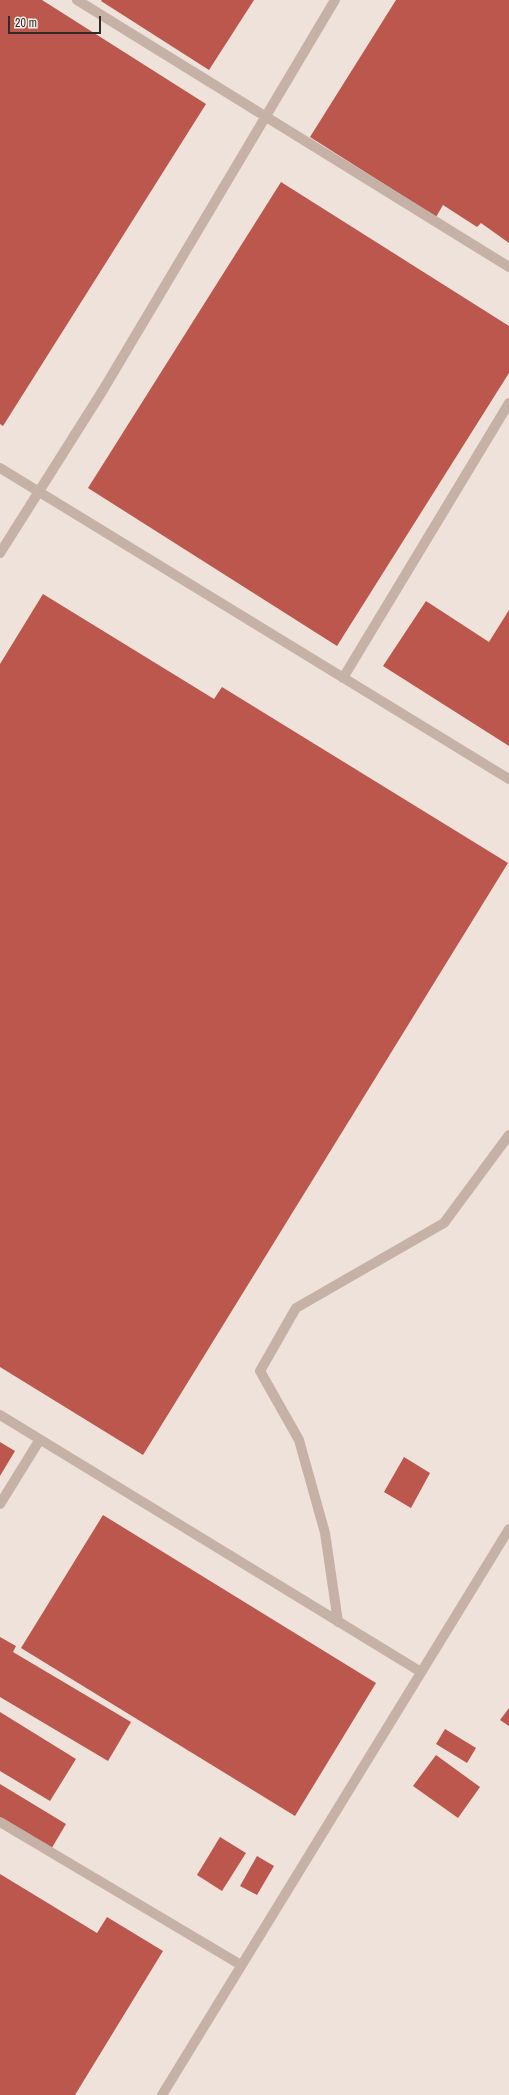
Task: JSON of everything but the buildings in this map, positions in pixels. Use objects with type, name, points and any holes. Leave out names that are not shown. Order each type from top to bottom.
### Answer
[{"type":"lane","points":[[77,0],[509,267]]},
{"type":"lane","points":[[0,553],[103,390],[335,0]]},
{"type":"lane","points":[[343,678],[509,403]]},
{"type":"lane","points":[[0,468],[509,779]]},
{"type":"lane","points":[[338,1622],[325,1533],[299,1440],[260,1371],[296,1308],[444,1223],[509,1135]]},
{"type":"lane","points":[[0,1416],[421,1672]]},
{"type":"lane","points":[[0,1504],[39,1441]]},
{"type":"lane","points":[[162,2095],[509,1529]]},
{"type":"lane","points":[[0,1822],[241,1965]]}]
